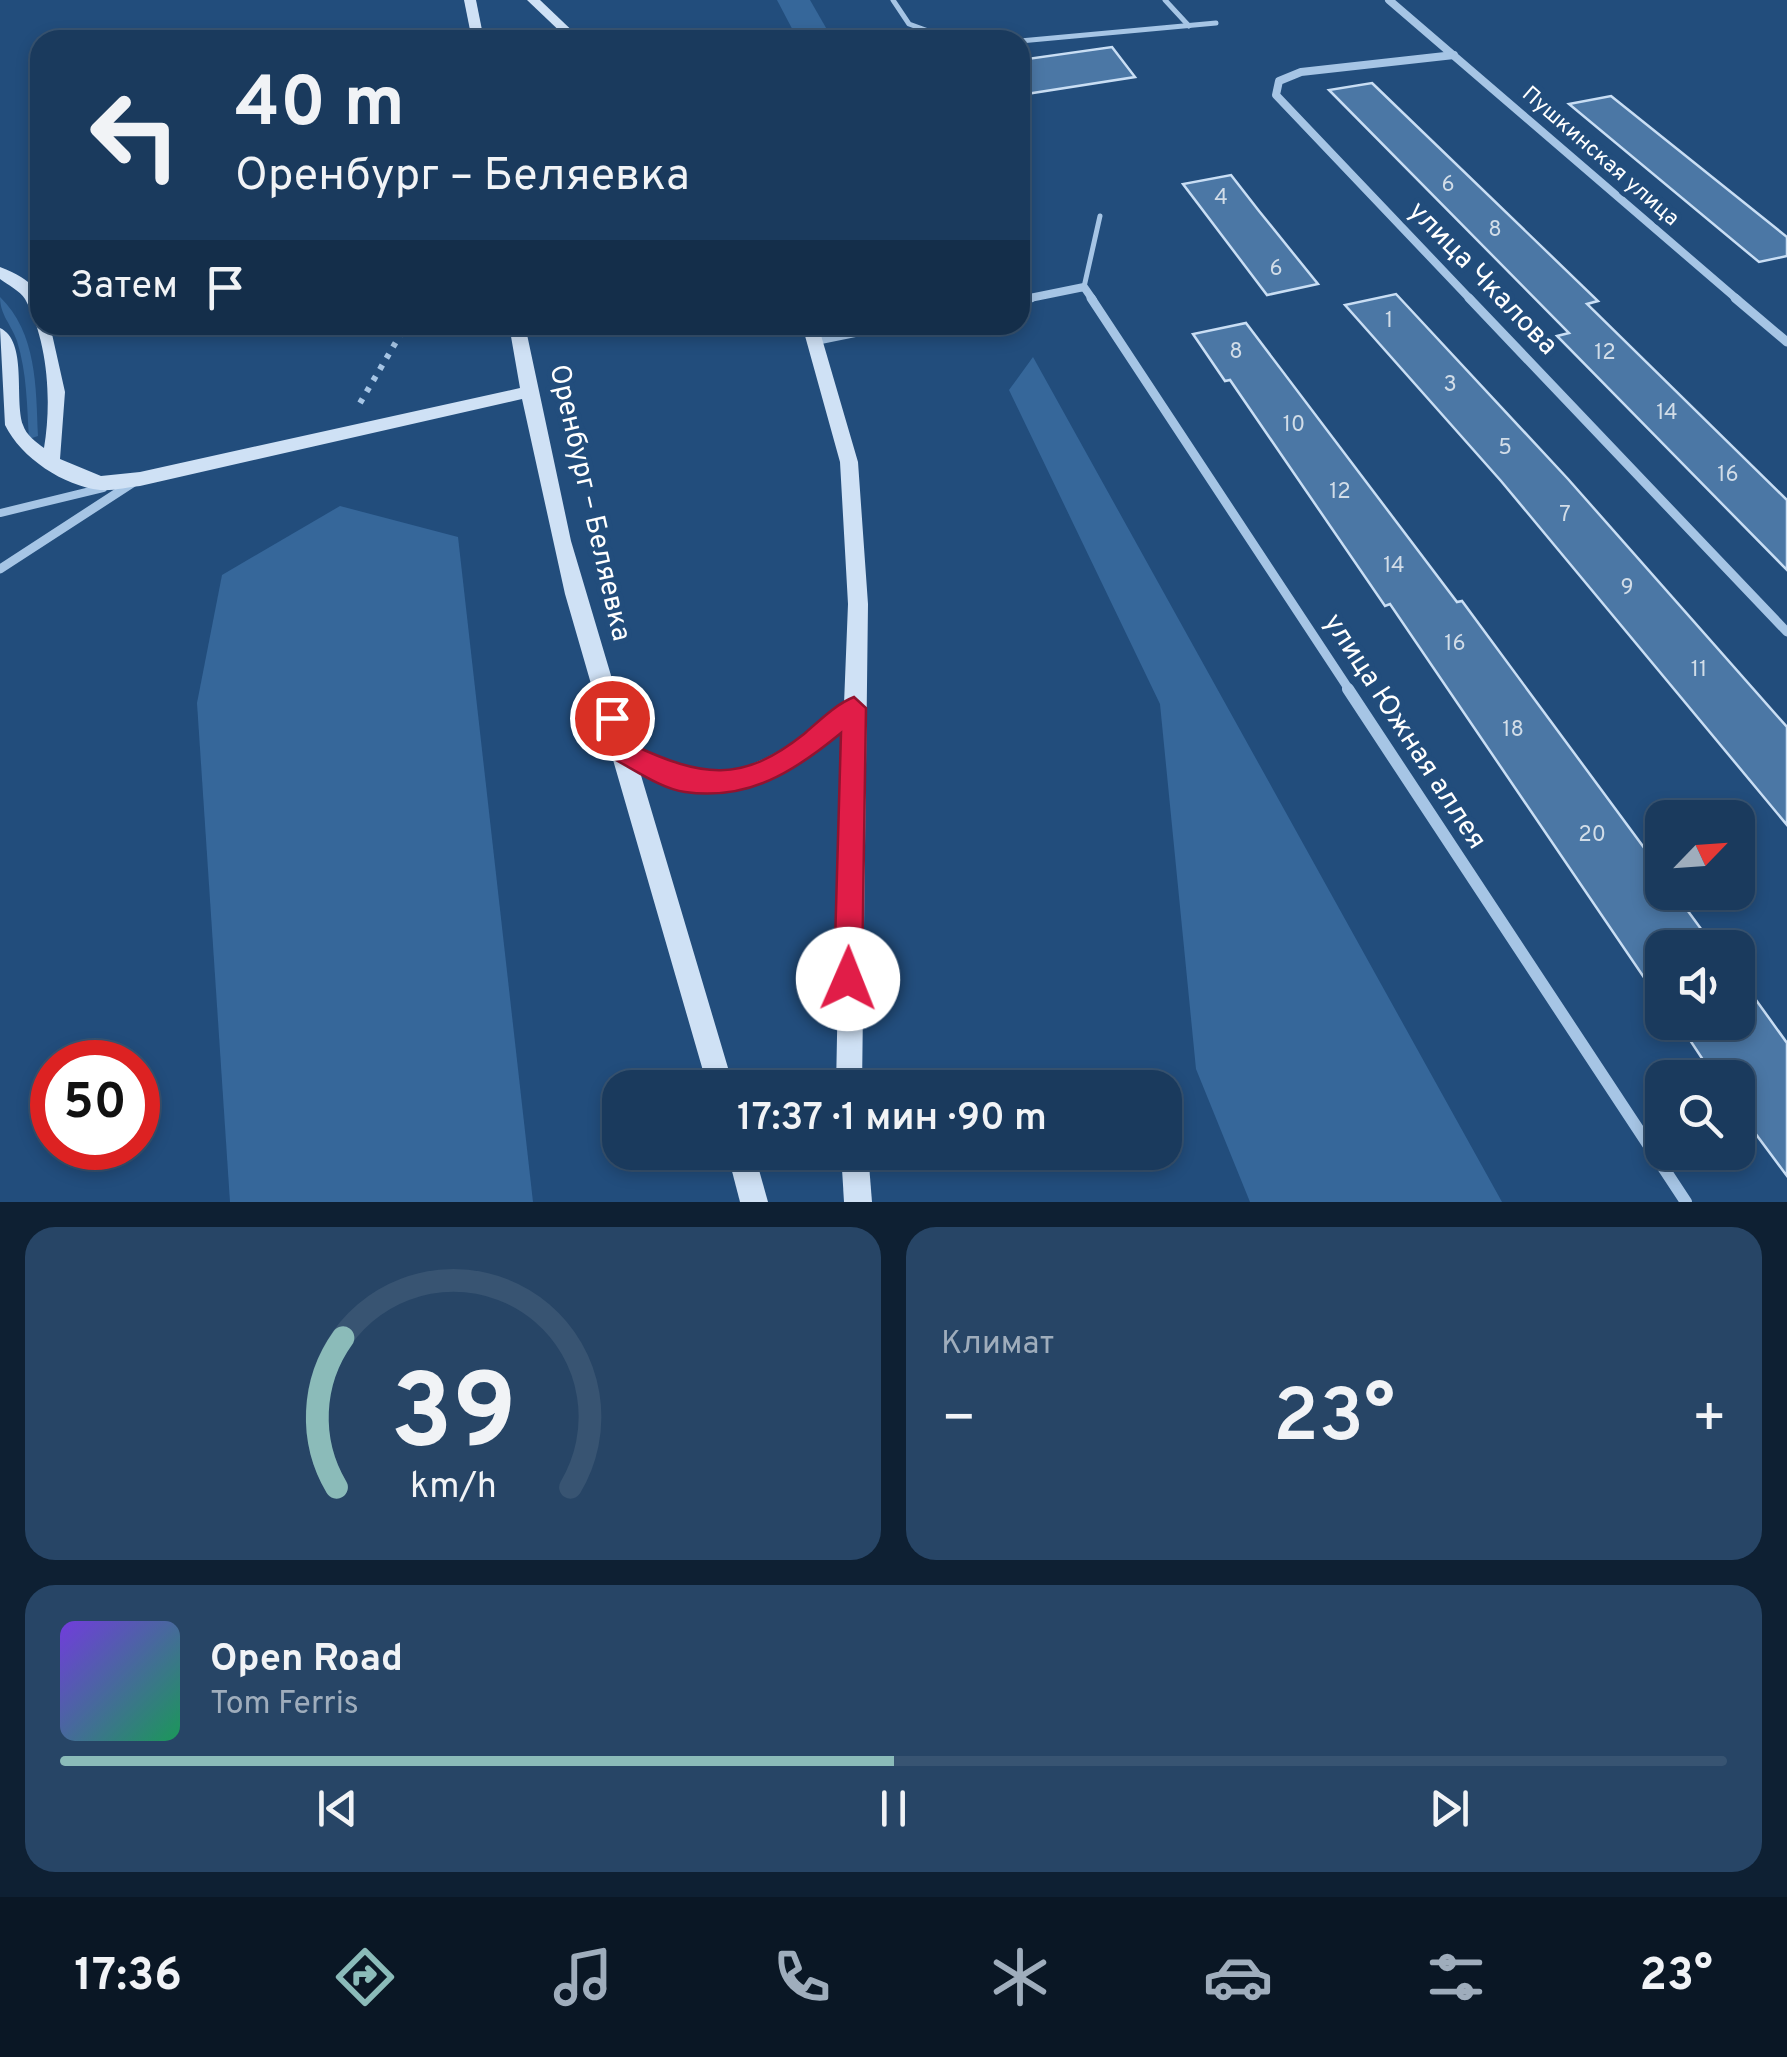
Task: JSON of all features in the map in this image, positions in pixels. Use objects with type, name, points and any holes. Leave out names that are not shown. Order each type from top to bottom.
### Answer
[{"type":"main road","points":[[470,0],[476,30]]},
{"type":"main road","points":[[533,0],[565,30]]},
{"type":"main road","points":[[0,272],[30,292]]},
{"type":"main road","points":[[0,333],[14,426],[28,444],[69,475],[100,483],[140,479],[528,392]]},
{"type":"main road","points":[[45,335],[60,413],[51,460]]},
{"type":"main road","name":"Оренбург – Беляевка","points":[[519,335],[554,520],[589,652],[715,1070]]},
{"type":"main road","points":[[815,335],[849,462],[858,604],[849,1070]]},
{"type":"main road","points":[[622,752],[684,781],[743,780],[786,763],[854,708]]},
{"type":"main road","points":[[745,1170],[754,1202]]},
{"type":"main road","points":[[855,1170],[858,1202]]},
{"type":"street","name":"Пушкинская улица","points":[[1389,0],[1787,342]]},
{"type":"street","name":"улица Чкалова","points":[[1454,55],[1300,72],[1279,81],[1276,95],[1787,632]]},
{"type":"street","points":[[1030,298],[1084,287]]},
{"type":"street","name":"улица Южная аллея","points":[[1084,287],[1686,1202]]},
{"type":"street","points":[[0,569],[140,479]]},
{"type":"lane","points":[[893,0],[909,24],[925,30]]},
{"type":"lane","points":[[1166,0],[1189,26]]},
{"type":"lane","points":[[1030,40],[1216,24]]},
{"type":"lane","points":[[1084,287],[1100,216]]},
{"type":"lane","points":[[0,513],[140,479]]},
{"type":"path","points":[[339,433],[403,335]]},
{"type":"shaded area","points":[[777,0],[810,0],[827,30],[793,30]]},
{"type":"shaded area","points":[[0,297],[21,327],[32,362],[38,436],[29,439],[23,365]]},
{"type":"shaded area","points":[[1033,357],[1502,1202],[1250,1202],[1196,1069],[1160,704],[1009,390]]},
{"type":"shaded area","points":[[340,506],[458,537],[533,1202],[230,1202],[197,703],[222,575]]},
{"type":"building","points":[[1112,47],[1135,77],[1030,93],[1030,59]]},
{"type":"building","points":[[1372,83],[1598,301],[1587,304],[1787,500],[1787,570],[1557,336],[1569,333],[1329,90]]},
{"type":"building","points":[[1611,96],[1787,237],[1787,256],[1759,262],[1569,104]]},
{"type":"building","points":[[1231,175],[1318,284],[1267,295],[1183,184]]},
{"type":"building","points":[[1396,294],[1568,479],[1787,727],[1787,825],[1501,481],[1345,305]]},
{"type":"building","points":[[1246,323],[1457,602],[1462,601],[1645,849],[1645,910],[1687,910],[1702,930],[1645,930],[1645,979],[1390,604],[1385,606],[1230,380],[1225,381],[1193,334]]},
{"type":"building","points":[[1755,999],[1787,1043],[1787,1176],[1755,1133],[1755,1060],[1703,1060],[1690,1040],[1755,1040]]},
{"type":"route","points":[[612,718],[622,752],[684,781],[743,780],[786,763],[854,708],[848,979]]}]
